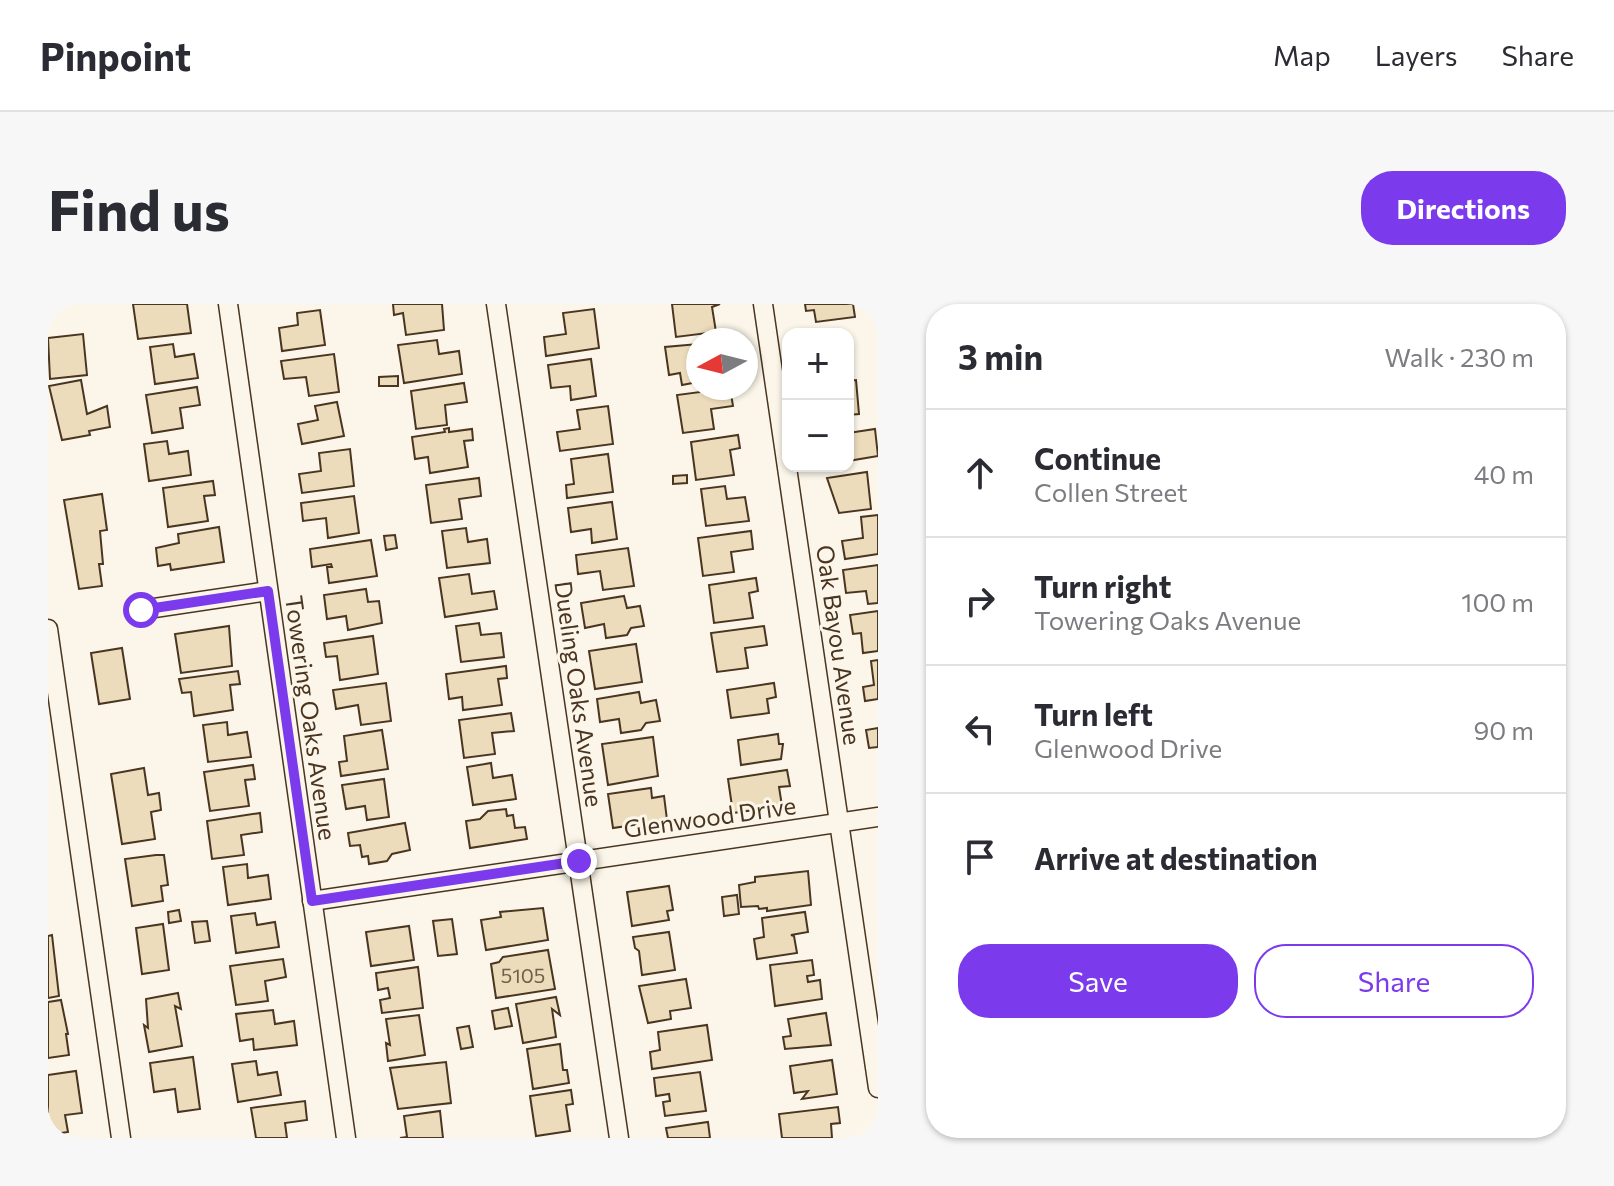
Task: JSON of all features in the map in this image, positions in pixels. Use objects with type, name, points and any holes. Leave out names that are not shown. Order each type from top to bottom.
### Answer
[{"type":"street","name":"Towering Oaks Avenue","points":[[228,304],[346,1138]]},
{"type":"street","name":"Dueling Oaks Avenue","points":[[496,304],[619,1138]]},
{"type":"street","name":"Oak Bayou Avenue","points":[[763,304],[878,1088]]},
{"type":"street","points":[[141,610],[268,591]]},
{"type":"street","points":[[48,629],[121,1138]]},
{"type":"street","name":"Glenwood Drive","points":[[312,901],[878,817]]},
{"type":"building","points":[[133,304],[187,304],[191,333],[138,339]]},
{"type":"building","points":[[393,304],[442,304],[444,330],[406,335],[403,313],[394,315]]},
{"type":"building","points":[[672,304],[720,304],[712,307],[715,328],[686,328],[686,336],[676,337]]},
{"type":"building","points":[[805,304],[853,304],[855,317],[816,322],[814,310],[806,311]]},
{"type":"building","points":[[594,309],[599,348],[546,356],[544,337],[566,334],[563,313]]},
{"type":"building","points":[[320,310],[325,345],[282,351],[279,328],[298,325],[297,313]]},
{"type":"building","points":[[83,334],[87,375],[50,379],[48,338]]},
{"type":"building","points":[[437,340],[439,354],[459,351],[462,374],[404,383],[398,345]]},
{"type":"building","points":[[173,344],[175,357],[194,354],[198,378],[155,384],[150,347]]},
{"type":"building","points":[[686,345],[686,384],[682,385],[680,373],[669,375],[665,347]]},
{"type":"building","points":[[334,354],[339,392],[309,396],[306,377],[284,379],[281,361]]},
{"type":"building","points":[[591,359],[596,396],[571,400],[570,386],[551,388],[548,365]]},
{"type":"building","points":[[398,376],[398,386],[379,386],[379,377]]},
{"type":"building","points":[[81,380],[87,414],[107,406],[110,427],[89,431],[90,435],[62,440],[49,386]]},
{"type":"building","points":[[854,380],[859,414],[854,414],[854,400]]},
{"type":"building","points":[[464,383],[467,402],[445,405],[447,425],[416,429],[411,391]]},
{"type":"building","points":[[197,387],[200,405],[180,408],[183,428],[152,433],[146,395]]},
{"type":"building","points":[[686,394],[686,400],[732,400],[733,406],[711,409],[714,429],[683,433],[677,395]]},
{"type":"building","points":[[337,402],[344,436],[302,444],[298,424],[318,420],[315,406]]},
{"type":"building","points":[[608,406],[613,444],[560,451],[557,432],[580,429],[577,410]]},
{"type":"building","points":[[449,428],[449,432],[472,429],[473,440],[464,441],[468,467],[430,473],[428,457],[415,459],[412,437],[445,432],[444,429]]},
{"type":"building","points":[[875,429],[878,456],[854,460],[854,432]]},
{"type":"building","points":[[738,435],[740,448],[730,450],[734,475],[696,480],[691,442]]},
{"type":"building","points":[[167,441],[169,454],[188,451],[191,475],[149,481],[144,444]]},
{"type":"building","points":[[350,449],[354,486],[302,493],[299,474],[321,471],[319,453]]},
{"type":"building","points":[[608,454],[613,492],[567,498],[566,485],[574,484],[571,459]]},
{"type":"building","points":[[867,472],[871,509],[839,513],[827,478]]},
{"type":"building","points":[[687,475],[687,483],[673,484],[673,476]]},
{"type":"building","points":[[479,478],[481,496],[459,499],[462,519],[431,523],[426,485]]},
{"type":"building","points":[[213,481],[215,495],[204,496],[208,521],[168,527],[163,488]]},
{"type":"building","points":[[725,486],[727,499],[745,497],[749,521],[706,526],[701,489]]},
{"type":"building","points":[[102,494],[107,530],[100,531],[102,586],[79,589],[64,500]]},
{"type":"building","points":[[354,496],[359,533],[328,538],[326,518],[303,521],[301,503]]},
{"type":"building","points":[[612,502],[617,539],[592,543],[591,529],[571,532],[568,508]]},
{"type":"building","points":[[878,515],[878,554],[845,559],[842,541],[863,538],[861,517]]},
{"type":"building","points":[[219,527],[224,562],[171,570],[170,564],[158,566],[156,548],[179,543],[178,534]]},
{"type":"building","points":[[466,528],[468,542],[487,539],[490,563],[447,568],[442,531]]},
{"type":"building","points":[[751,531],[753,549],[731,552],[734,572],[703,576],[698,538]]},
{"type":"building","points":[[395,535],[397,548],[386,550],[384,536]]},
{"type":"building","points":[[371,540],[377,576],[329,583],[327,567],[332,567],[331,564],[312,567],[310,549]]},
{"type":"building","points":[[628,548],[634,586],[603,590],[600,571],[578,574],[576,555]]},
{"type":"building","points":[[878,565],[878,603],[868,604],[866,591],[846,593],[843,570]]},
{"type":"building","points":[[469,574],[472,594],[494,591],[497,609],[445,617],[439,578]]},
{"type":"building","points":[[756,578],[758,591],[749,593],[753,618],[714,623],[709,585]]},
{"type":"building","points":[[366,589],[368,602],[379,601],[382,623],[348,630],[346,616],[327,619],[324,595]]},
{"type":"building","points":[[624,596],[627,608],[640,606],[644,626],[631,628],[627,635],[606,638],[604,624],[585,628],[581,603]]},
{"type":"building","points":[[878,611],[878,651],[863,653],[861,633],[853,634],[850,615]]},
{"type":"building","points":[[479,623],[481,635],[501,633],[504,657],[461,662],[456,626]]},
{"type":"building","points":[[229,626],[232,666],[181,673],[175,634]]},
{"type":"building","points":[[764,626],[767,645],[745,648],[748,668],[717,672],[711,633]]},
{"type":"building","points":[[373,636],[378,674],[340,680],[337,656],[326,657],[324,643]]},
{"type":"building","points":[[636,644],[642,682],[595,689],[589,651]]},
{"type":"building","points":[[122,648],[130,699],[99,704],[91,653]]},
{"type":"building","points":[[878,660],[878,699],[865,701],[863,687],[874,685],[871,661]]},
{"type":"building","points":[[506,666],[507,678],[498,679],[502,705],[463,710],[462,697],[449,699],[446,674]]},
{"type":"building","points":[[238,671],[240,684],[230,685],[233,710],[194,716],[191,692],[182,693],[179,679]]},
{"type":"building","points":[[386,683],[391,721],[361,725],[358,705],[336,709],[333,690]]},
{"type":"building","points":[[774,683],[776,697],[767,699],[769,713],[731,718],[727,690]]},
{"type":"building","points":[[639,692],[641,703],[656,700],[660,721],[646,723],[641,730],[621,733],[619,719],[600,722],[597,699]]},
{"type":"building","points":[[511,713],[514,731],[492,733],[495,754],[464,758],[459,720]]},
{"type":"building","points":[[227,722],[228,735],[247,732],[251,757],[208,762],[203,725]]},
{"type":"building","points":[[878,728],[878,747],[869,748],[866,730]]},
{"type":"building","points":[[382,730],[388,769],[341,776],[339,762],[347,761],[344,736]]},
{"type":"building","points":[[778,734],[779,744],[783,744],[781,759],[741,765],[738,740]]},
{"type":"building","points":[[653,737],[658,776],[608,785],[602,744]]},
{"type":"building","points":[[491,763],[493,778],[512,775],[516,799],[473,805],[467,767]]},
{"type":"building","points":[[253,765],[255,779],[245,780],[249,806],[210,811],[204,772]]},
{"type":"building","points":[[144,768],[148,795],[159,793],[161,810],[151,812],[155,839],[122,844],[111,774]]},
{"type":"building","points":[[787,770],[790,786],[779,787],[782,806],[733,813],[728,779]]},
{"type":"building","points":[[384,779],[389,817],[367,820],[365,806],[346,809],[342,785]]},
{"type":"building","points":[[651,788],[652,798],[664,796],[667,820],[613,828],[608,794]]},
{"type":"building","points":[[506,809],[507,816],[513,815],[515,828],[525,827],[527,839],[470,848],[466,821],[480,819],[488,811]]},
{"type":"building","points":[[260,813],[262,832],[241,835],[244,855],[212,859],[207,821]]},
{"type":"building","points":[[405,823],[410,850],[392,854],[387,861],[369,864],[368,856],[362,857],[360,845],[350,846],[348,833]]},
{"type":"building","points":[[164,855],[168,885],[161,886],[163,901],[132,906],[125,859]]},
{"type":"building","points":[[247,864],[248,878],[268,875],[271,899],[228,905],[223,867]]},
{"type":"building","points":[[808,871],[811,905],[767,911],[767,908],[759,909],[758,906],[741,907],[739,885],[755,882],[755,877]]},
{"type":"building","points":[[669,886],[673,910],[667,911],[669,920],[632,926],[627,892]]},
{"type":"building","points":[[737,895],[739,914],[724,916],[722,897]]},
{"type":"building","points":[[543,908],[548,940],[486,950],[481,920],[501,917],[500,912]]},
{"type":"building","points":[[179,910],[181,921],[169,923],[168,912]]},
{"type":"building","points":[[805,912],[808,932],[791,935],[794,936],[797,953],[757,959],[754,939],[764,937],[762,918]]},
{"type":"building","points":[[255,913],[257,925],[275,922],[279,947],[236,953],[231,916]]},
{"type":"building","points":[[452,919],[457,954],[438,956],[433,921]]},
{"type":"building","points":[[207,921],[210,941],[195,943],[192,922]]},
{"type":"building","points":[[163,924],[169,970],[142,974],[136,928]]},
{"type":"building","points":[[409,926],[414,960],[371,966],[366,932]]},
{"type":"building","points":[[669,932],[675,970],[642,975],[639,951],[635,948],[633,937]]},
{"type":"building","points":[[52,935],[59,996],[48,998],[48,936]]},
{"type":"building","points":[[548,950],[555,989],[496,998],[491,964],[503,957]]},
{"type":"building","points":[[283,959],[286,977],[265,981],[268,1001],[236,1005],[230,966]]},
{"type":"building","points":[[812,960],[814,975],[807,976],[808,982],[820,980],[822,999],[775,1006],[770,965]]},
{"type":"building","points":[[418,967],[423,1008],[382,1013],[380,1000],[390,998],[388,988],[378,990],[376,973]]},
{"type":"building","points":[[686,979],[691,1008],[670,1011],[671,1019],[648,1023],[639,986]]},
{"type":"building","points":[[178,993],[181,1009],[175,1006],[182,1046],[149,1052],[144,1025],[148,1028],[146,999]]},
{"type":"building","points":[[556,997],[560,1015],[552,1009],[556,1037],[523,1043],[516,1004]]},
{"type":"building","points":[[61,1000],[69,1055],[48,1058],[48,1002]]},
{"type":"building","points":[[508,1008],[512,1026],[495,1029],[492,1011]]},
{"type":"building","points":[[273,1010],[275,1024],[294,1021],[297,1045],[254,1050],[253,1039],[240,1041],[236,1014]]},
{"type":"building","points":[[826,1013],[831,1045],[785,1049],[783,1037],[791,1036],[788,1019]]},
{"type":"building","points":[[419,1015],[425,1055],[388,1061],[386,1043],[390,1045],[386,1019]]},
{"type":"building","points":[[707,1025],[712,1060],[652,1069],[650,1052],[660,1050],[658,1032]]},
{"type":"building","points":[[469,1026],[473,1047],[461,1049],[457,1028]]},
{"type":"building","points":[[560,1044],[563,1070],[567,1070],[569,1083],[533,1089],[527,1049]]},
{"type":"building","points":[[193,1057],[200,1109],[178,1112],[175,1089],[154,1092],[150,1063]]},
{"type":"building","points":[[832,1060],[837,1094],[802,1099],[808,1091],[794,1093],[790,1066]]},
{"type":"building","points":[[256,1061],[258,1075],[277,1072],[281,1095],[238,1102],[232,1064]]},
{"type":"building","points":[[446,1062],[451,1103],[398,1109],[390,1068]]},
{"type":"building","points":[[76,1071],[82,1113],[65,1115],[68,1132],[48,1135],[48,1075]]},
{"type":"building","points":[[700,1072],[706,1111],[665,1116],[663,1102],[670,1101],[669,1094],[656,1096],[654,1078]]},
{"type":"building","points":[[571,1090],[573,1104],[566,1105],[570,1131],[536,1136],[530,1096]]},
{"type":"building","points":[[305,1101],[307,1120],[285,1123],[287,1138],[256,1138],[251,1108]]},
{"type":"building","points":[[838,1107],[840,1123],[831,1124],[832,1138],[782,1138],[779,1114]]},
{"type":"building","points":[[440,1111],[443,1138],[400,1138],[407,1137],[404,1116]]},
{"type":"building","points":[[708,1122],[710,1138],[668,1138],[666,1128]]},
{"type":"route","points":[[141,610],[268,591],[312,901],[579,861]]}]
